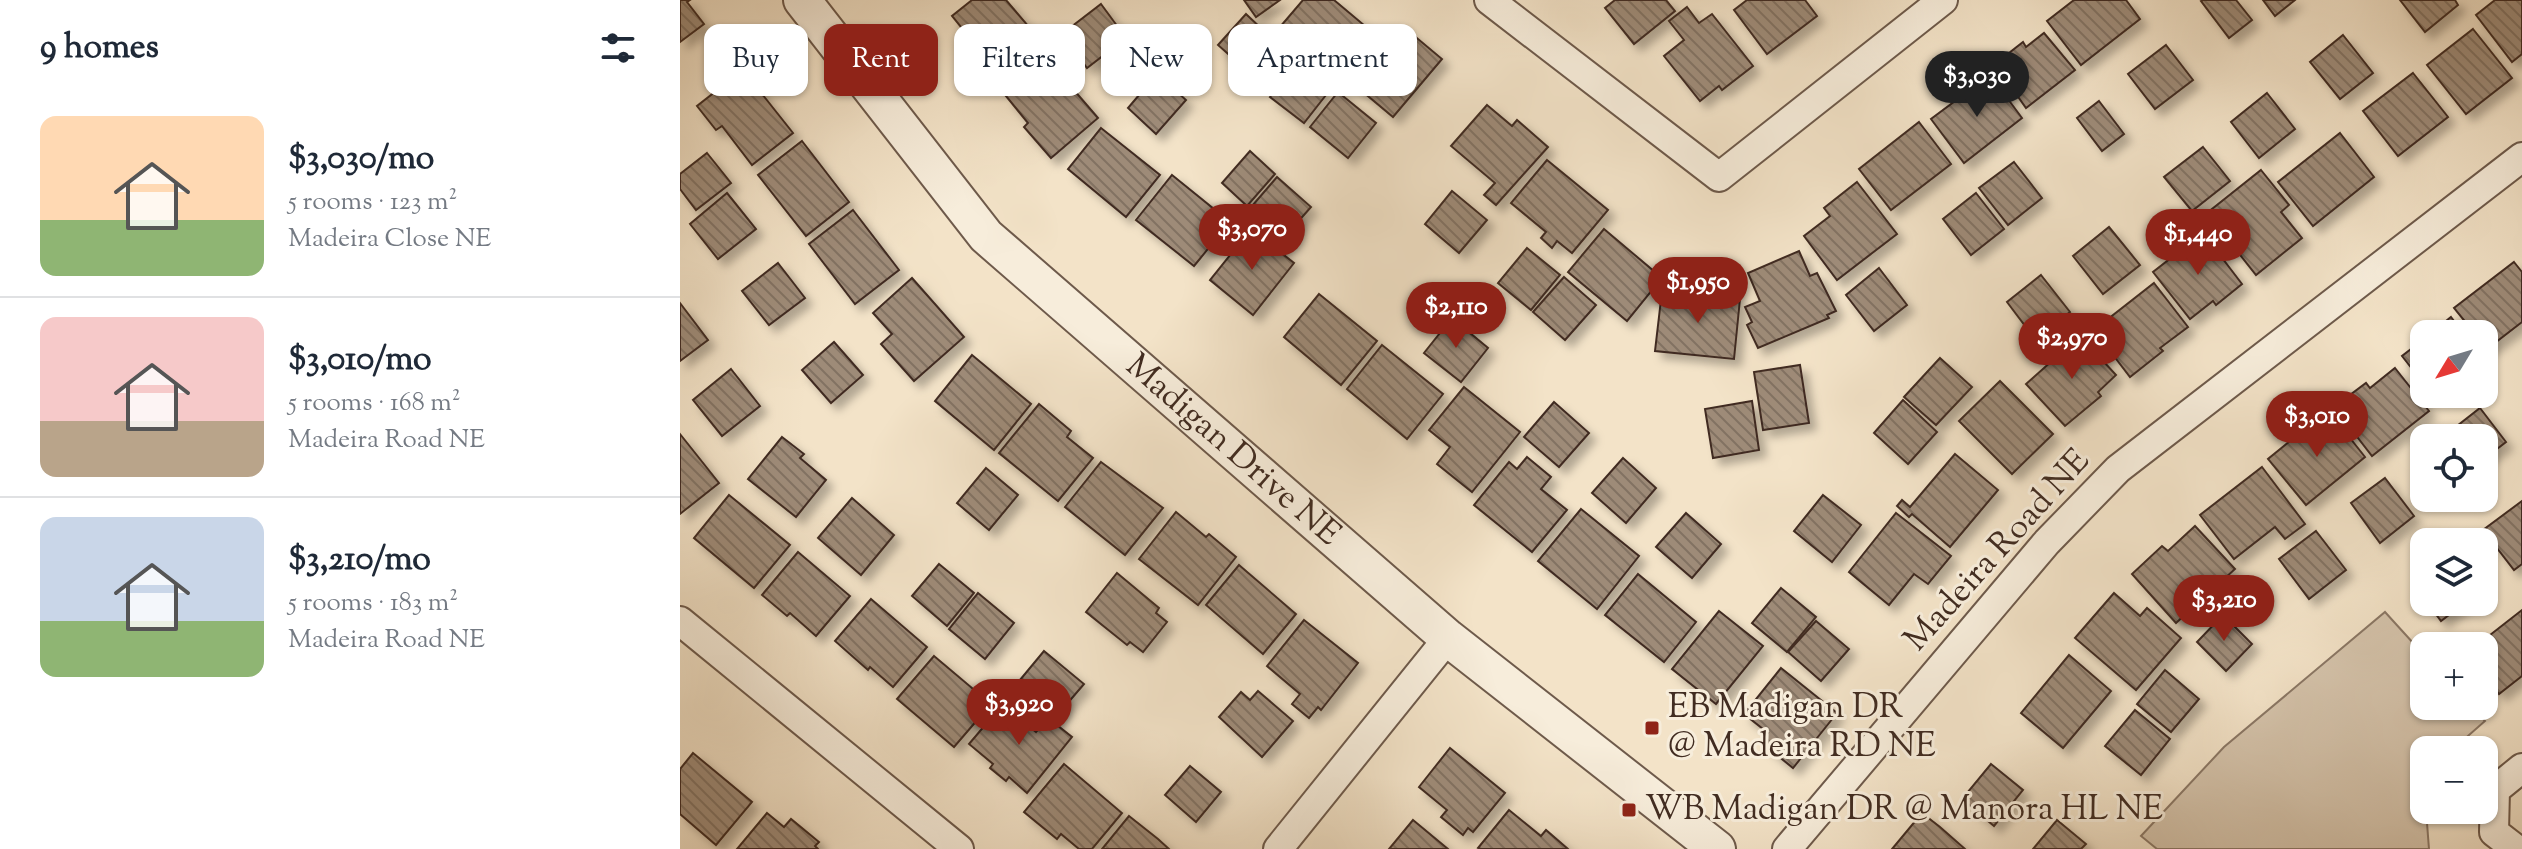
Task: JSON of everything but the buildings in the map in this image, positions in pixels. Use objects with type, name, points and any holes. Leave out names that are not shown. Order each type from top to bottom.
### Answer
[{"type":"street","name":"Madigan Drive NE","points":[[802,0],[986,236],[1448,638],[1717,849]]},
{"type":"street","points":[[1489,0],[1719,177],[1943,0]]},
{"type":"street","name":"Madeira Road NE","points":[[1787,849],[2047,542],[2118,469],[2522,157]]},
{"type":"street","points":[[680,621],[959,849]]},
{"type":"street","points":[[1278,849],[1448,638]]},
{"type":"street","points":[[2516,849],[2494,832],[2495,790],[2522,768]]},
{"type":"shaded area","points":[[2385,612],[2410,640],[2410,720],[2485,721],[2468,736],[2410,736],[2410,824],[2427,824],[2429,849],[2157,849],[2141,836],[2224,747]]},
{"type":"place","name":"EB Madigan DR @ Madeira RD NE","points":[[1652,728]]},
{"type":"place","name":"WB Madigan DR @ Manora HL NE","points":[[1629,810]]}]
